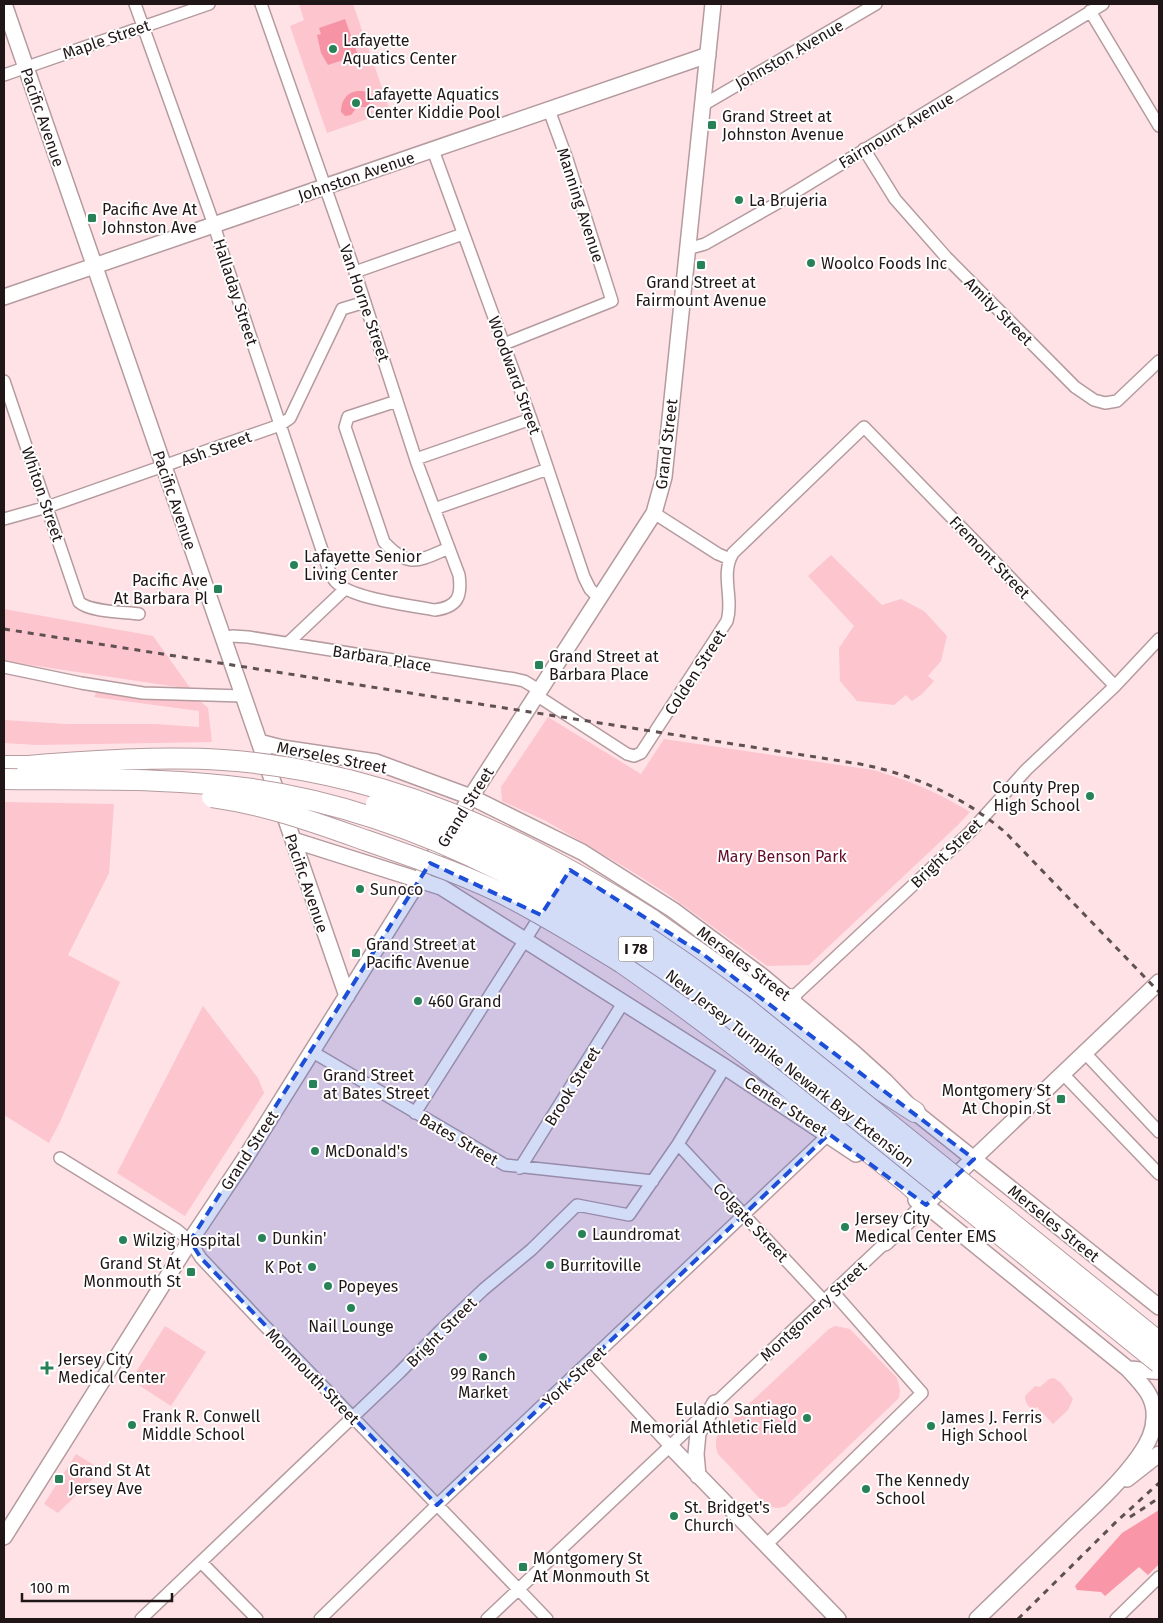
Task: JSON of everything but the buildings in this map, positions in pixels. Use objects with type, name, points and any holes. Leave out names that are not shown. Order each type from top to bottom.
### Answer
[{"type":"highway","points":[[27,766],[142,758],[216,760],[297,768],[393,791],[429,804],[524,845],[651,919],[764,1000],[856,1074],[884,1094],[915,1112]]},
{"type":"highway","name":"New Jersey Turnpike Newark Bay Extension","points":[[4,766],[184,769],[240,774],[294,783],[341,794],[421,819],[464,836],[512,859],[630,927],[726,992],[1159,1342]]},
{"type":"highway","points":[[4,779],[186,793],[228,799],[303,818],[455,872],[498,891],[622,963],[692,1013],[760,1064],[908,1184],[919,1194],[926,1205]]},
{"type":"highway","name":"New Jersey Turnpike Newark Bay Extension","points":[[4,779],[178,782],[274,793],[319,802],[384,821],[427,837],[503,872],[556,900],[609,932],[722,1010],[1159,1363]]},
{"type":"highway","points":[[764,1000],[783,1003],[791,999]]},
{"type":"main road","name":"Pacific Avenue","points":[[4,4],[346,996]]},
{"type":"main road","name":"Grand Street","points":[[4,1537],[190,1241],[244,1160],[537,693],[654,513],[662,487],[713,4]]},
{"type":"main road","name":"Johnston Avenue","points":[[4,298],[708,55]]},
{"type":"main road","name":"Merseles Street","points":[[259,742],[282,748],[376,762],[471,797],[582,852],[629,880],[697,927],[791,999],[885,1081],[915,1112],[1159,1307]]},
{"type":"main road","name":"Center Street","points":[[293,840],[441,887],[828,1134],[853,1151],[907,1194],[926,1205],[1128,1369],[1148,1392],[1154,1408],[1154,1423],[1149,1439],[1138,1456],[1103,1497]]},
{"type":"main road","name":"Montgomery Street","points":[[885,1243],[1159,982]]},
{"type":"main road","points":[[1128,1369],[1150,1372],[1159,1371]]},
{"type":"main road","points":[[698,1476],[696,1454],[698,1433],[715,1403]]},
{"type":"main road","points":[[1122,1483],[1149,1454],[1159,1439]]},
{"type":"main road","points":[[670,1446],[836,1618]]},
{"type":"main road","points":[[977,1619],[1103,1497],[1159,1454]]},
{"type":"street","name":"Halladay Street","points":[[135,4],[214,225],[328,568],[335,581],[346,589]]},
{"type":"street","name":"Maple Street","points":[[4,75],[209,4]]},
{"type":"street","name":"Van Horne Street","points":[[261,4],[355,272],[416,459],[459,575],[461,591],[455,602],[446,608],[435,610],[363,596],[346,589]]},
{"type":"street","name":"Johnston Avenue","points":[[703,105],[876,4]]},
{"type":"street","name":"Fairmount Avenue","points":[[687,249],[706,244],[1102,4]]},
{"type":"street","points":[[1090,11],[1159,126]]},
{"type":"street","name":"Manning Avenue","points":[[504,344],[612,301],[568,162],[549,110]]},
{"type":"street","name":"Amity Street","points":[[864,149],[895,199],[936,246],[1075,387],[1094,400],[1105,402],[1117,401],[1159,362]]},
{"type":"street","name":"Woodward Street","points":[[433,150],[531,419],[584,577],[590,589],[599,598]]},
{"type":"street","points":[[355,272],[464,234]]},
{"type":"street","points":[[280,425],[290,418],[342,309],[365,302]]},
{"type":"street","name":"Whiton Street","points":[[4,381],[79,602],[84,606],[139,614]]},
{"type":"street","points":[[397,401],[348,418],[346,427],[384,542],[396,554],[406,560],[416,560],[449,548]]},
{"type":"street","points":[[416,459],[531,419]]},
{"type":"street","name":"Ash Street","points":[[4,519],[47,507],[280,425]]},
{"type":"street","name":"Fremont Street","points":[[730,559],[736,549],[864,427],[1116,686]]},
{"type":"street","points":[[434,509],[548,469]]},
{"type":"street","points":[[654,513],[718,554],[730,559]]},
{"type":"street","name":"Colden Street","points":[[537,693],[627,754],[634,756],[641,753],[727,621],[730,612],[727,578],[730,559]]},
{"type":"street","points":[[288,643],[346,589]]},
{"type":"street","name":"Barbara Place","points":[[223,638],[240,636],[515,679],[524,681],[537,693]]},
{"type":"street","name":"Bright Street","points":[[791,999],[970,832],[1026,770],[1116,686],[1159,639]]},
{"type":"street","points":[[4,667],[81,683],[143,693],[243,696]]},
{"type":"street","points":[[415,1113],[582,852]]},
{"type":"street","name":"Brook Street","points":[[520,1168],[623,1004]]},
{"type":"street","name":"Bates Street","points":[[311,1051],[505,1165],[653,1181]]},
{"type":"street","points":[[1085,1053],[1159,1132]]},
{"type":"street","name":"Bright Street","points":[[141,1619],[421,1353],[441,1330],[484,1289],[530,1250],[577,1205],[629,1215],[678,1144],[725,1067]]},
{"type":"street","points":[[1063,1074],[1159,1174]]},
{"type":"street","name":"York Street","points":[[320,1619],[437,1505],[828,1134]]},
{"type":"street","name":"Colgate Street","points":[[678,1144],[782,1256],[828,1296],[922,1392],[766,1545]]},
{"type":"street","name":"Monmouth Street","points":[[60,1158],[178,1230],[190,1241],[201,1258],[547,1619]]},
{"type":"street","name":"Montgomery Street","points":[[486,1619],[885,1243]]},
{"type":"street","points":[[590,1360],[670,1446]]},
{"type":"street","points":[[201,1562],[257,1619]]},
{"type":"street","points":[[1122,1617],[1159,1577]]},
{"type":"highlighted area","points":[[430,863],[541,915],[570,870],[704,955],[974,1159],[926,1205],[829,1134],[437,1505],[201,1258],[190,1241]]},
{"type":"green space","name":"Lafayette Aquatics Center","points":[[299,4],[353,4],[390,111],[327,133],[290,26],[304,20]]},
{"type":"green space","points":[[831,555],[882,605],[901,599],[924,611],[947,636],[941,661],[928,676],[934,681],[922,694],[912,701],[906,695],[894,705],[857,701],[840,681],[839,648],[854,626],[808,576]]},
{"type":"green space","points":[[4,609],[153,636],[191,689],[4,661]]},
{"type":"green space","points":[[97,691],[200,701],[208,708],[212,742],[37,745],[4,743],[4,720],[67,724],[156,724],[199,727],[199,711],[94,697]]},
{"type":"green space","name":"Mary Benson Park","points":[[548,717],[641,774],[664,739],[873,770],[900,778],[970,812],[809,965],[767,966],[666,893],[628,869],[546,821],[502,801],[501,787]]},
{"type":"green space","points":[[4,802],[114,804],[109,873],[68,955],[120,982],[60,1122],[49,1143],[4,1115]]},
{"type":"green space","points":[[203,1006],[258,1078],[264,1093],[185,1216],[117,1173]]},
{"type":"green space","points":[[165,1326],[206,1352],[171,1406],[131,1380]]},
{"type":"green space","name":"Euladio Santiago Memorial Athletic Field","points":[[835,1326],[850,1329],[897,1378],[900,1390],[899,1398],[786,1506],[778,1508],[765,1504],[718,1454],[716,1443],[719,1432],[829,1329]]},
{"type":"green space","points":[[1054,1378],[1061,1383],[1073,1399],[1068,1410],[1053,1424],[1037,1407],[1032,1409],[1029,1406],[1025,1396],[1035,1386],[1040,1387],[1049,1379]]},
{"type":"green space","points":[[76,1454],[102,1470],[58,1513],[44,1504]]},
{"type":"shaded area","points":[[345,19],[358,55],[328,65],[321,53],[317,35],[321,34],[319,28]]},
{"type":"shaded area","name":"Lafayette Aquatics Center Kiddie Pool","points":[[357,91],[366,92],[371,95],[368,107],[357,107],[351,115],[345,116],[341,112],[343,101],[347,96]]},
{"type":"shaded area","points":[[1159,1510],[1159,1564],[1148,1575],[1139,1567],[1105,1596],[1101,1592],[1077,1590],[1075,1586],[1122,1533]]},
{"type":"railway","points":[[4,629],[860,764],[900,774],[955,798],[989,819],[1005,832],[1159,992]]},
{"type":"railway","points":[[1018,1619],[1117,1521],[1159,1483]]},
{"type":"railway","points":[[1130,1517],[1159,1498]]},
{"type":"place","name":"Lafayette Aquatics Center","points":[[333,49]]},
{"type":"place","name":"Lafayette Aquatics Center Kiddie Pool","points":[[356,103]]},
{"type":"place","name":"Grand Street at Johnston Avenue","points":[[712,125]]},
{"type":"place","name":"La Brujeria","points":[[739,200]]},
{"type":"place","name":"Pacific Ave At Johnston Ave","points":[[92,218]]},
{"type":"place","name":"Woolco Foods Inc","points":[[811,263]]},
{"type":"place","name":"Grand Street at Fairmount Avenue","points":[[701,265]]},
{"type":"place","name":"Lafayette Senior Living Center","points":[[294,565]]},
{"type":"place","name":"Pacific Ave At Barbara Pl","points":[[218,589]]},
{"type":"place","name":"Grand Street at Barbara Place","points":[[539,665]]},
{"type":"place","name":"County Prep High School","points":[[1090,796]]},
{"type":"place","name":"Sunoco","points":[[360,889]]},
{"type":"place","name":"Grand Street at Pacific Avenue","points":[[356,953]]},
{"type":"place","name":"460 Grand","points":[[418,1001]]},
{"type":"place","name":"Grand Street at Bates Street","points":[[313,1084]]},
{"type":"place","name":"Montgomery St At Chopin St","points":[[1061,1099]]},
{"type":"place","name":"McDonald's","points":[[315,1151]]},
{"type":"place","name":"Jersey City Medical Center EMS","points":[[845,1227]]},
{"type":"place","name":"Laundromat","points":[[582,1234]]},
{"type":"place","name":"Dunkin'","points":[[262,1238]]},
{"type":"place","name":"Wilzig Hospital","points":[[123,1240]]},
{"type":"place","name":"Burritoville","points":[[550,1265]]},
{"type":"place","name":"K Pot","points":[[312,1267]]},
{"type":"place","name":"Grand St At Monmouth St","points":[[191,1272]]},
{"type":"place","name":"Popeyes","points":[[328,1286]]},
{"type":"place","name":"Nail Lounge","points":[[351,1308]]},
{"type":"place","name":"99 Ranch Market","points":[[483,1357]]},
{"type":"place","name":"Jersey City Medical Center","points":[[47,1368]]},
{"type":"place","name":"Euladio Santiago Memorial Athletic Field","points":[[807,1418]]},
{"type":"place","name":"Frank R. Conwell Middle School","points":[[132,1425]]},
{"type":"place","name":"James J. Ferris High School","points":[[931,1426]]},
{"type":"place","name":"Grand St At Jersey Ave","points":[[59,1479]]},
{"type":"place","name":"The Kennedy School","points":[[866,1489]]},
{"type":"place","name":"St. Bridget's Church","points":[[674,1516]]},
{"type":"place","name":"Montgomery St At Monmouth St","points":[[523,1567]]}]
